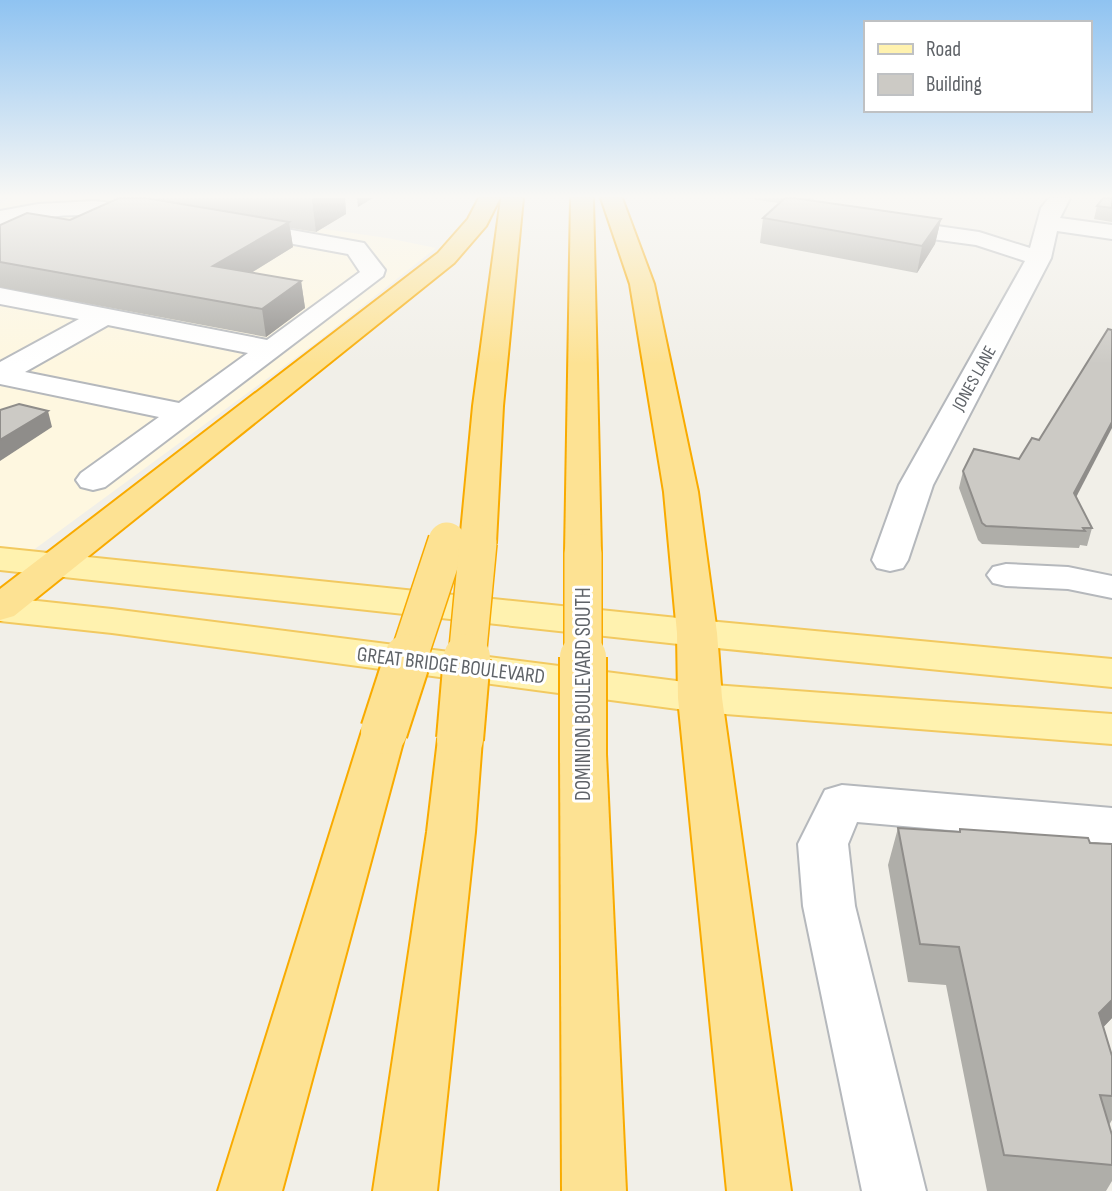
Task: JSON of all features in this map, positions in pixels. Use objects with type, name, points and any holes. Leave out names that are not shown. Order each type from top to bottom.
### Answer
[{"type":"highway","points":[[0,608],[450,254]]},
{"type":"highway","points":[[427,1191],[451,832],[460,739],[463,542],[488,406],[506,254]]},
{"type":"highway","name":"DOMINION BOULEVARD SOUTH","points":[[582,254],[583,754],[594,1191]]},
{"type":"highway","points":[[631,254],[642,284],[681,492],[700,698],[759,1191]]},
{"type":"highway","points":[[250,1191],[384,732],[463,542]]},
{"type":"highway","points":[[405,1191],[451,832]]},
{"type":"main road","points":[[0,559],[696,633],[1112,673]]},
{"type":"main road","name":"GREAT BRIDGE BOULEVARD","points":[[0,608],[700,698],[1112,729]]},
{"type":"street","points":[[93,480],[371,276],[373,270],[361,254]]},
{"type":"street","points":[[1025,254],[1039,258]]},
{"type":"street","name":"JONES LANE","points":[[890,560],[916,485],[1040,254]]},
{"type":"street","points":[[0,296],[272,349]]},
{"type":"street","points":[[0,375],[105,316]]},
{"type":"street","points":[[0,375],[184,413]]},
{"type":"street","points":[[15,410],[39,403],[58,405],[107,421]]},
{"type":"street","points":[[1006,575],[1068,578],[1112,587]]},
{"type":"street","points":[[894,1191],[829,906],[822,844],[832,819],[842,803],[1112,826]]},
{"type":"shaded area","points":[[0,254],[429,254],[313,345],[28,554],[0,551]]},
{"type":"building","points":[[0,254],[234,254],[213,266],[301,281],[262,309],[0,262]]},
{"type":"building","points":[[1108,329],[1112,330],[1112,422],[1074,493],[1092,528],[1083,528],[1085,531],[986,526],[982,523],[963,471],[974,449],[1019,459],[1032,438],[1039,440]]},
{"type":"building","points":[[19,404],[48,411],[0,440],[0,410]]},
{"type":"building","points":[[898,828],[960,832],[960,829],[1088,838],[1090,843],[1112,844],[1112,1000],[1099,1013],[1112,1056],[1112,1096],[1100,1095],[1112,1135],[1112,1165],[1004,1155],[959,947],[920,944]]}]
